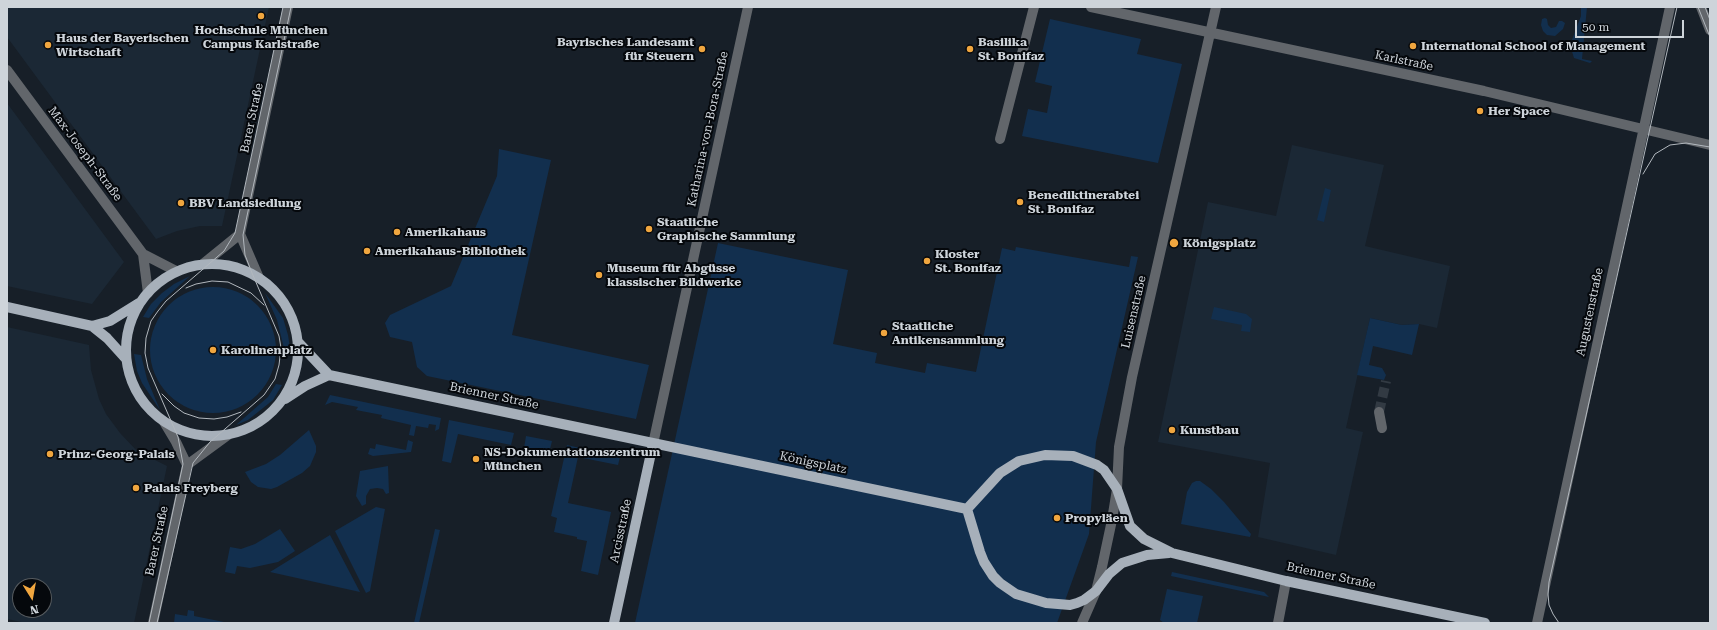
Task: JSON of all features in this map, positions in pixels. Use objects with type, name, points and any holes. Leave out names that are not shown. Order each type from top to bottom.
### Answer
[{"type":"main road","points":[[284,400],[293,383],[298,366],[298,342],[291,318],[285,305],[276,293],[258,278],[245,270],[230,265],[203,264],[176,271],[158,283],[141,302],[133,317],[128,333],[126,359],[131,380],[148,408],[164,422],[180,430],[195,435],[210,437],[245,431],[266,418],[284,400],[305,386],[329,376],[298,342]]},
{"type":"main road","points":[[92,326],[110,321],[141,302]]},
{"type":"main road","points":[[7,307],[92,326],[107,338],[126,359]]},
{"type":"main road","name":"Brienner Straße","points":[[329,376],[653,444]]},
{"type":"main road","name":"Königsplatz","points":[[653,444],[967,509]]},
{"type":"main road","name":"Arcisstraße","points":[[614,623],[653,444]]},
{"type":"main road","points":[[1045,455],[1073,456],[1097,465],[1104,470],[1117,489],[1130,526],[1144,539],[1172,553],[1147,555],[1122,563],[1109,574],[1096,592],[1077,603],[1046,603],[1025,598],[1009,590],[993,576],[984,562],[967,509],[995,478],[1010,466],[1030,458],[1045,455]]},
{"type":"main road","name":"Brienner Straße","points":[[1172,553],[1286,581],[1485,623]]},
{"type":"street","name":"Barer Straße","points":[[240,234],[288,7]]},
{"type":"street","name":"Katharina-von-Bora-Straße","points":[[653,444],[748,7]]},
{"type":"street","points":[[1000,139],[1034,7]]},
{"type":"street","name":"Karlstraße","points":[[1091,7],[1484,91],[1710,145]]},
{"type":"street","name":"Luisenstraße","points":[[1082,623],[1096,592],[1104,560],[1117,489],[1119,447],[1132,377],[1216,7]]},
{"type":"street","name":"Augustenstraße","points":[[1537,623],[1670,7]]},
{"type":"street","points":[[1701,7],[1710,30]]},
{"type":"street","name":"Max-Joseph-Straße","points":[[7,70],[143,254],[176,271]]},
{"type":"street","points":[[203,264],[240,234],[258,278]]},
{"type":"street","name":"Max-Joseph-Straße","points":[[143,254],[148,293]]},
{"type":"street","points":[[1378,412],[1382,428]]},
{"type":"street","points":[[164,422],[187,465],[228,435]]},
{"type":"street","name":"Barer Straße","points":[[153,623],[187,465]]},
{"type":"street","points":[[1278,623],[1286,581]]},
{"type":"shaded area","points":[[7,7],[269,7],[222,226],[200,226],[177,231],[156,239],[7,37]]},
{"type":"shaded area","points":[[1581,7],[1587,7],[1582,59],[1592,61],[1590,63],[1574,58],[1570,45],[1581,16]]},
{"type":"shaded area","points":[[1050,19],[1141,39],[1137,54],[1182,64],[1158,163],[1022,136],[1028,109],[1047,113],[1052,86],[1035,82]]},
{"type":"shaded area","points":[[1542,19],[1547,19],[1548,25],[1551,28],[1556,27],[1559,21],[1562,21],[1565,23],[1563,29],[1555,36],[1547,35],[1543,31],[1541,25]]},
{"type":"shaded area","points":[[7,103],[124,262],[92,304],[7,286]]},
{"type":"shaded area","points":[[1292,145],[1384,165],[1365,246],[1450,266],[1437,328],[1419,324],[1402,325],[1370,318],[1346,428],[1363,432],[1336,555],[1258,537],[1270,463],[1158,442],[1208,202],[1276,216]]},
{"type":"shaded area","points":[[499,149],[551,160],[512,335],[649,365],[636,419],[427,376],[417,367],[412,342],[390,337],[385,323],[390,315],[451,286],[497,176]]},
{"type":"shaded area","points":[[1325,188],[1331,190],[1324,222],[1317,220]]},
{"type":"shaded area","points":[[718,243],[848,270],[833,344],[877,353],[875,363],[925,373],[927,363],[976,372],[1002,248],[1015,251],[1016,247],[1129,267],[1131,256],[1138,257],[1096,442],[1089,534],[1057,623],[635,623]]},
{"type":"shaded area","points":[[190,276],[161,302],[149,318],[143,317],[151,304],[162,293],[174,284]]},
{"type":"shaded area","points":[[219,287],[243,294],[258,305],[269,320],[275,338],[275,362],[269,380],[258,395],[243,406],[225,412],[207,413],[183,406],[168,395],[157,380],[151,362],[150,344],[157,320],[168,305],[183,294],[201,288]]},
{"type":"shaded area","points":[[265,293],[283,318],[290,348],[284,348],[277,320]]},
{"type":"shaded area","points":[[1214,307],[1246,314],[1252,319],[1250,332],[1241,331],[1242,325],[1211,319]]},
{"type":"shaded area","points":[[1370,318],[1402,325],[1419,324],[1412,355],[1373,346],[1369,365],[1382,368],[1386,375],[1384,380],[1357,375]]},
{"type":"shaded area","points":[[7,327],[89,345],[91,370],[99,399],[106,414],[120,433],[137,451],[167,466],[134,623],[26,623],[7,619]]},
{"type":"shaded area","points":[[134,354],[141,355],[147,379],[160,410],[142,383],[137,371]]},
{"type":"shaded area","points":[[276,384],[282,385],[273,400],[248,420],[236,425],[268,397]]},
{"type":"shaded area","points":[[330,395],[441,418],[439,429],[435,431],[436,425],[429,424],[428,428],[416,426],[414,436],[409,435],[411,425],[381,418],[382,415],[356,410],[358,407],[332,402],[325,405]]},
{"type":"shaded area","points":[[449,420],[514,433],[511,445],[458,434],[451,463],[442,461]]},
{"type":"shaded area","points":[[309,430],[316,446],[316,452],[310,466],[302,473],[271,489],[258,487],[251,482],[245,472],[266,464],[280,455]]},
{"type":"shaded area","points":[[526,436],[552,441],[549,453],[524,448]]},
{"type":"shaded area","points":[[408,440],[413,442],[411,452],[373,456],[368,454],[370,448],[375,449],[376,444],[406,450]]},
{"type":"shaded area","points":[[567,445],[620,457],[618,465],[578,457],[568,503],[611,512],[598,575],[581,571],[587,541],[577,539],[577,537],[554,532],[557,518],[551,516]]},
{"type":"shaded area","points":[[388,466],[389,493],[386,494],[383,489],[370,489],[366,496],[366,504],[362,506],[356,496],[360,471]]},
{"type":"shaded area","points":[[1200,481],[1211,489],[1224,502],[1251,534],[1250,537],[1181,524],[1187,492],[1192,483]]},
{"type":"shaded area","points":[[376,507],[385,509],[370,591],[366,593],[335,531]]},
{"type":"shaded area","points":[[280,529],[295,551],[278,562],[250,568],[237,566],[235,574],[225,572],[230,547],[241,549],[255,544]]},
{"type":"shaded area","points":[[435,529],[440,530],[419,623],[414,623]]},
{"type":"shaded area","points":[[330,535],[360,592],[270,572]]},
{"type":"shaded area","points":[[1172,572],[1264,592],[1269,597],[1171,576]]},
{"type":"shaded area","points":[[1167,589],[1203,596],[1197,623],[1164,623],[1160,620]]},
{"type":"shaded area","points":[[188,610],[194,611],[194,616],[229,623],[174,623],[175,614],[187,616]]},
{"type":"tunnel","points":[[1379,412],[1386,381]]},
{"type":"tram line","points":[[149,623],[183,464],[178,437],[148,368],[145,353],[146,338],[151,321],[166,301],[224,251],[235,233],[283,7]]},
{"type":"tram line","points":[[157,623],[193,463],[210,442],[264,395],[275,379],[279,365],[281,348],[279,336],[245,255],[243,235],[291,7]]},
{"type":"tram line","points":[[1559,623],[1549,605],[1549,582],[1677,7]]},
{"type":"tram line","points":[[1698,7],[1710,37]]},
{"type":"tram line","points":[[1705,7],[1710,20]]},
{"type":"tram line","points":[[1643,174],[1655,154],[1670,145],[1686,143],[1710,147]]},
{"type":"tram line","points":[[186,288],[196,284],[212,281],[228,282],[251,293],[264,305]]},
{"type":"tram line","points":[[162,394],[174,406],[184,413],[199,418],[214,419],[227,417],[241,412]]},
{"type":"place","name":"Hochschule München Campus Karlstraße","points":[[261,16]]},
{"type":"place","name":"Haus der Bayerischen Wirtschaft","points":[[48,45]]},
{"type":"place","name":"International School of Management","points":[[1413,46]]},
{"type":"place","name":"Bayrisches Landesamt für Steuern","points":[[702,49]]},
{"type":"place","name":"Basilika St. Bonifaz","points":[[970,49]]},
{"type":"place","name":"Her Space","points":[[1480,111]]},
{"type":"place","name":"Benediktinerabtei St. Bonifaz","points":[[1020,202]]},
{"type":"place","name":"BBV Landsiedlung","points":[[181,203]]},
{"type":"place","name":"Staatliche Graphische Sammlung","points":[[649,229]]},
{"type":"place","name":"Amerikahaus","points":[[397,232]]},
{"type":"place","name":"Königsplatz","points":[[1174,243]]},
{"type":"place","name":"Amerikahaus-Bibliothek","points":[[367,251]]},
{"type":"place","name":"Kloster St. Bonifaz","points":[[927,261]]},
{"type":"place","name":"Museum für Abgüsse klassischer Bildwerke","points":[[599,275]]},
{"type":"place","name":"Staatliche Antikensammlung","points":[[884,333]]},
{"type":"place","name":"Karolinenplatz","points":[[213,350]]},
{"type":"place","name":"Kunstbau","points":[[1172,430]]},
{"type":"place","name":"Prinz-Georg-Palais","points":[[50,454]]},
{"type":"place","name":"NS-Dokumentationszentrum München","points":[[476,459]]},
{"type":"place","name":"Palais Freyberg","points":[[136,488]]},
{"type":"place","name":"Propyläen","points":[[1057,518]]}]
